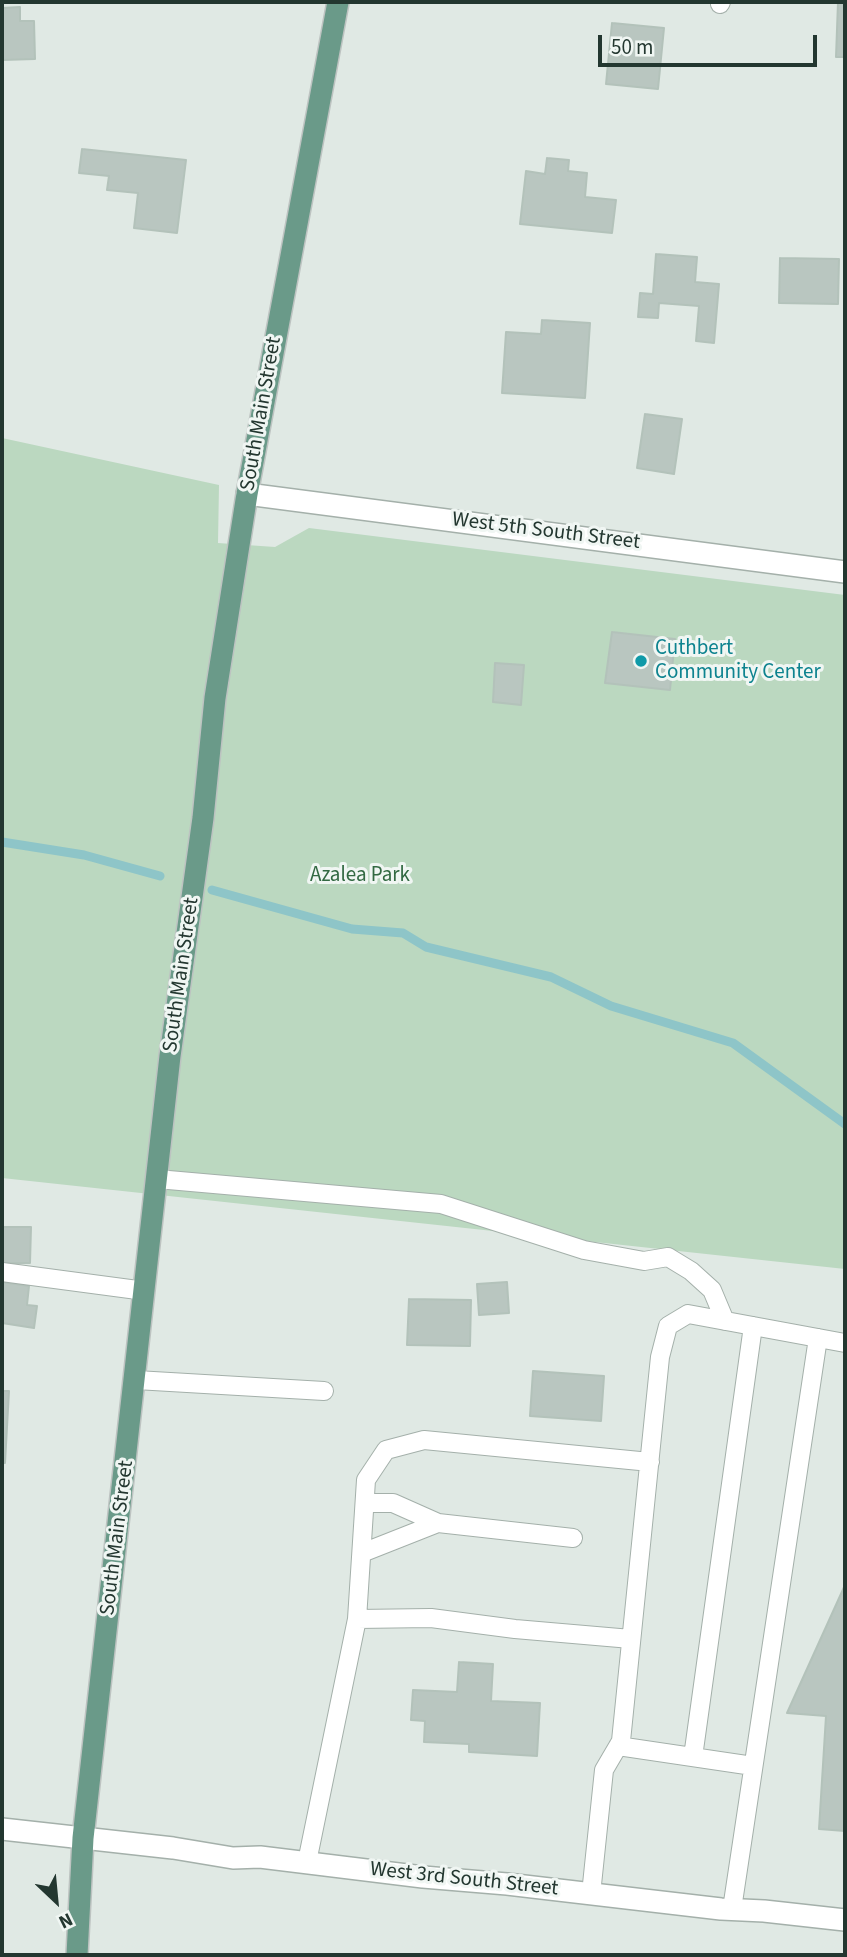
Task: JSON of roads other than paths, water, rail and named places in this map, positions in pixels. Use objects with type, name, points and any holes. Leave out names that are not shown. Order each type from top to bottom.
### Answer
[{"type":"main road","name":"South Main Street","points":[[77,1955],[83,1838],[170,1056],[203,818],[215,698],[247,494],[338,2]]},
{"type":"street","name":"West 5th South Street","points":[[247,494],[845,572]]},
{"type":"street","name":"West 3rd South Street","points":[[2,1829],[173,1848],[222,1857],[260,1857],[845,1920]]},
{"type":"lane","points":[[157,1179],[441,1204],[584,1250],[644,1262],[668,1257],[691,1271],[712,1290],[725,1321]]},
{"type":"lane","points":[[2,1272],[145,1291]]},
{"type":"lane","points":[[592,1894],[604,1770],[621,1741],[660,1357],[668,1326],[688,1314],[845,1343]]},
{"type":"lane","points":[[693,1757],[752,1326]]},
{"type":"lane","points":[[732,1909],[818,1338]]},
{"type":"lane","points":[[136,1380],[324,1391]]},
{"type":"lane","points":[[307,1862],[357,1619],[366,1480],[386,1450],[424,1440],[650,1462]]},
{"type":"lane","points":[[365,1503],[393,1503],[438,1523],[573,1538]]},
{"type":"lane","points":[[362,1553],[438,1523]]},
{"type":"lane","points":[[357,1619],[431,1618],[515,1629],[631,1639]]},
{"type":"lane","points":[[618,1746],[753,1766]]},
{"type":"waterway","points":[[2,842],[84,855],[160,876]]},
{"type":"waterway","points":[[212,890],[352,929],[403,933],[426,947],[551,977],[611,1006],[733,1043],[845,1124]]},
{"type":"place","name":"Cuthbert Community Center","points":[[641,661]]},
{"type":"park label","name":"Azalea Park","points":[[360,876]]}]
